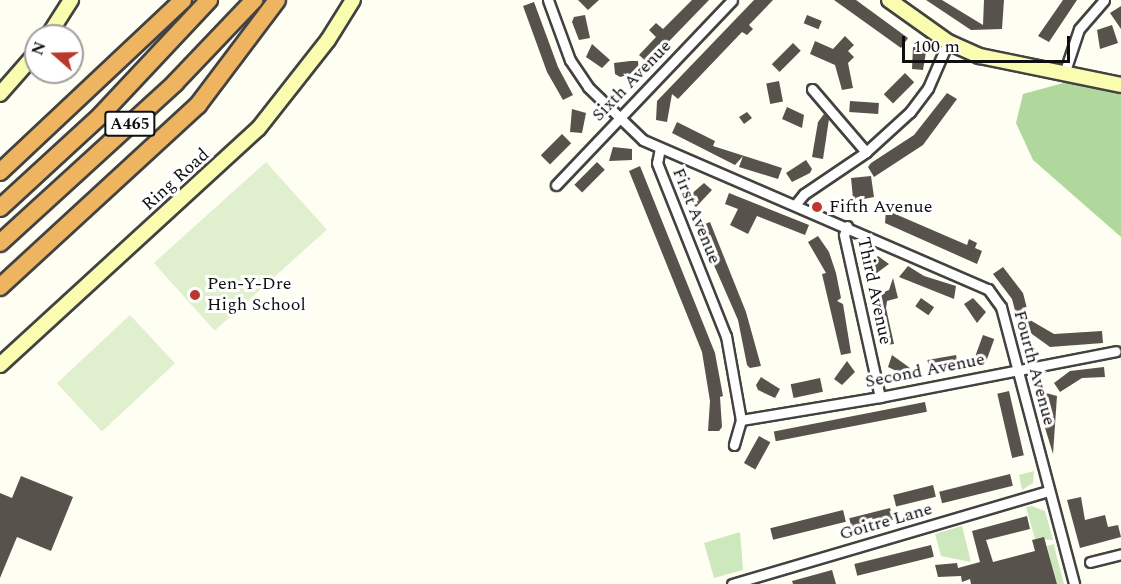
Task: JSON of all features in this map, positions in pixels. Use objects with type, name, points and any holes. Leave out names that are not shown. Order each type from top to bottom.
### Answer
[{"type":"highway","points":[[0,172],[183,0]]},
{"type":"highway","name":"A465","points":[[0,208],[101,115],[209,0]]},
{"type":"highway","name":"A465","points":[[0,243],[175,83],[254,0]]},
{"type":"highway","points":[[0,287],[198,105],[277,0]]},
{"type":"street","points":[[56,24],[71,0]]},
{"type":"street","name":"Ring Road","points":[[0,365],[258,129],[328,40],[353,0]]},
{"type":"street","name":"Sixth Avenue","points":[[556,185],[732,0]]},
{"type":"street","points":[[889,0],[948,42],[980,56],[1121,85]]},
{"type":"street","points":[[1064,74],[1079,29],[1104,0]]},
{"type":"street","name":"First Avenue","points":[[551,2],[570,60],[588,87],[643,140],[660,148],[657,163],[726,336],[741,420],[734,445]]},
{"type":"street","points":[[795,205],[804,194],[866,152],[910,112],[928,88],[948,42]]},
{"type":"street","points":[[0,93],[24,66]]},
{"type":"street","points":[[812,89],[866,152]]},
{"type":"street","name":"Fourth Avenue","points":[[660,148],[848,226],[988,289],[1001,307],[1074,584]]},
{"type":"street","name":"Third Avenue","points":[[848,226],[844,235],[880,398]]},
{"type":"street","name":"Second Avenue","points":[[741,420],[880,398],[1116,351]]},
{"type":"street","name":"Goitre Lane","points":[[732,584],[1049,491]]},
{"type":"street","points":[[1090,561],[1121,554]]},
{"type":"green space","points":[[1067,82],[1121,92],[1121,237],[1033,160],[1016,123],[1023,94]]},
{"type":"green space","points":[[266,162],[327,230],[215,331],[154,263]]},
{"type":"green space","points":[[130,315],[175,363],[102,431],[57,383]]},
{"type":"green space","points":[[1034,471],[1033,483],[1022,490],[1019,475]]},
{"type":"green space","points":[[1032,506],[1045,511],[1053,540],[1035,539],[1026,507]]},
{"type":"green space","points":[[962,526],[971,562],[941,556],[935,534]]},
{"type":"green space","points":[[740,532],[743,570],[714,578],[704,543]]},
{"type":"green space","points":[[1054,544],[1064,584],[1057,584],[1047,546]]},
{"type":"building","points":[[578,0],[599,0],[588,10]]},
{"type":"building","points":[[692,0],[709,0],[648,63],[639,55],[656,37],[649,30],[656,23],[663,29]]},
{"type":"building","points":[[754,0],[773,0],[749,25],[753,29],[747,35],[742,32],[678,99],[672,94],[667,122],[656,120],[657,101]]},
{"type":"building","points":[[834,0],[856,0],[908,38],[901,48]]},
{"type":"building","points":[[926,0],[942,0],[983,25],[984,0],[1004,0],[1002,29],[971,30]]},
{"type":"building","points":[[1063,0],[1077,0],[1049,42],[1038,36]]},
{"type":"building","points":[[534,2],[558,67],[573,95],[563,100],[547,72],[523,6]]},
{"type":"building","points":[[1121,6],[1121,29],[1110,13]]},
{"type":"building","points":[[585,15],[590,38],[579,40],[572,22],[574,17]]},
{"type":"building","points":[[807,15],[822,21],[818,29],[804,23]]},
{"type":"building","points":[[1112,25],[1118,43],[1100,49],[1097,30]]},
{"type":"building","points":[[845,36],[854,45],[848,51],[854,57],[848,63],[853,88],[842,90],[835,65],[810,54],[815,41],[833,49]]},
{"type":"building","points":[[793,43],[801,51],[780,72],[772,64]]},
{"type":"building","points":[[592,44],[610,60],[602,68],[586,57]]},
{"type":"building","points":[[913,47],[924,48],[926,52],[923,70],[912,69]]},
{"type":"building","points":[[638,61],[639,72],[620,77],[615,74],[614,63]]},
{"type":"building","points":[[905,73],[914,82],[893,103],[884,94]]},
{"type":"building","points":[[779,81],[783,102],[770,104],[766,83]]},
{"type":"building","points":[[947,93],[957,99],[923,145],[874,177],[868,167],[871,163],[914,135]]},
{"type":"building","points":[[850,101],[879,103],[878,114],[849,112]]},
{"type":"building","points":[[787,107],[804,115],[802,128],[782,119]]},
{"type":"building","points":[[572,109],[586,113],[582,133],[570,132]]},
{"type":"building","points":[[747,112],[752,118],[744,124],[739,117]]},
{"type":"building","points":[[824,114],[829,119],[823,159],[812,157],[818,122]]},
{"type":"building","points":[[677,122],[715,141],[713,146],[782,168],[778,179],[739,167],[743,156],[735,165],[672,133]]},
{"type":"building","points":[[562,134],[571,143],[550,164],[541,155]]},
{"type":"building","points":[[613,147],[632,149],[632,160],[609,161]]},
{"type":"building","points":[[806,160],[812,169],[810,173],[792,182],[786,173]]},
{"type":"building","points":[[597,162],[605,170],[582,192],[574,185]]},
{"type":"building","points":[[640,166],[715,353],[723,396],[720,397],[722,427],[719,431],[708,431],[710,401],[702,352],[629,171]]},
{"type":"building","points":[[871,176],[874,197],[864,199],[865,207],[854,208],[851,178]]},
{"type":"building","points":[[704,183],[712,190],[696,207],[689,200],[689,196]]},
{"type":"building","points":[[729,193],[809,225],[805,235],[757,216],[748,234],[730,225],[738,209],[725,204]]},
{"type":"building","points":[[886,210],[967,245],[969,239],[977,243],[975,248],[982,251],[977,264],[885,223]]},
{"type":"building","points":[[710,222],[746,312],[761,366],[750,368],[747,365],[738,320],[699,231],[700,226]]},
{"type":"building","points":[[818,236],[829,252],[836,273],[841,298],[837,301],[843,304],[851,353],[841,355],[822,274],[826,273],[808,242]]},
{"type":"building","points":[[878,256],[889,264],[870,278],[863,269]]},
{"type":"building","points":[[908,266],[924,276],[956,286],[954,299],[899,277]]},
{"type":"building","points":[[1003,267],[1023,293],[1030,320],[1054,334],[1102,331],[1103,343],[1050,347],[1025,329],[1020,330],[1012,299],[993,274]]},
{"type":"building","points":[[893,278],[898,298],[887,301],[886,308],[894,344],[885,345],[881,343],[871,297],[889,290]]},
{"type":"building","points":[[921,298],[934,307],[928,315],[915,306]]},
{"type":"building","points":[[973,298],[986,312],[977,323],[964,304]]},
{"type":"building","points":[[983,335],[994,339],[986,361],[975,357]]},
{"type":"building","points":[[892,355],[910,368],[905,375],[888,367]]},
{"type":"building","points":[[956,355],[958,366],[929,371],[927,360]]},
{"type":"building","points":[[847,361],[855,372],[842,385],[834,379]]},
{"type":"building","points":[[1104,367],[1105,377],[1082,378],[1060,392],[1054,383],[1070,371]]},
{"type":"building","points":[[761,377],[780,389],[775,398],[758,390],[756,385]]},
{"type":"building","points":[[820,378],[823,392],[794,398],[791,384]]},
{"type":"building","points":[[1009,391],[1024,455],[1012,458],[997,394]]},
{"type":"building","points":[[1046,393],[1057,396],[1053,454],[1042,418]]},
{"type":"building","points":[[925,402],[927,412],[776,441],[774,431]]},
{"type":"building","points":[[759,436],[770,442],[755,469],[744,463]]},
{"type":"building","points":[[1010,474],[1013,486],[942,503],[939,492]]},
{"type":"building","points":[[21,476],[73,497],[51,551],[17,537],[0,578],[0,493],[12,498]]},
{"type":"building","points":[[933,485],[936,497],[896,507],[893,495]]},
{"type":"building","points":[[1081,497],[1085,520],[1105,515],[1108,527],[1118,525],[1121,537],[1080,548],[1067,500]]},
{"type":"building","points":[[890,508],[893,520],[852,530],[849,518]]},
{"type":"building","points":[[843,510],[846,522],[773,540],[770,528]]},
{"type":"building","points":[[1027,516],[1030,529],[986,540],[993,562],[1035,551],[1032,540],[1044,537],[1057,584],[971,584],[970,579],[962,582],[961,576],[938,577],[935,565],[957,563],[958,568],[980,562],[972,531]]},
{"type":"building","points":[[931,545],[934,557],[857,576],[854,564]]},
{"type":"building","points":[[832,570],[836,584],[793,584],[792,581]]},
{"type":"place","name":"Fifth Avenue","points":[[817,207]]},
{"type":"place","name":"Pen-Y-Dre High School","points":[[195,295]]}]
